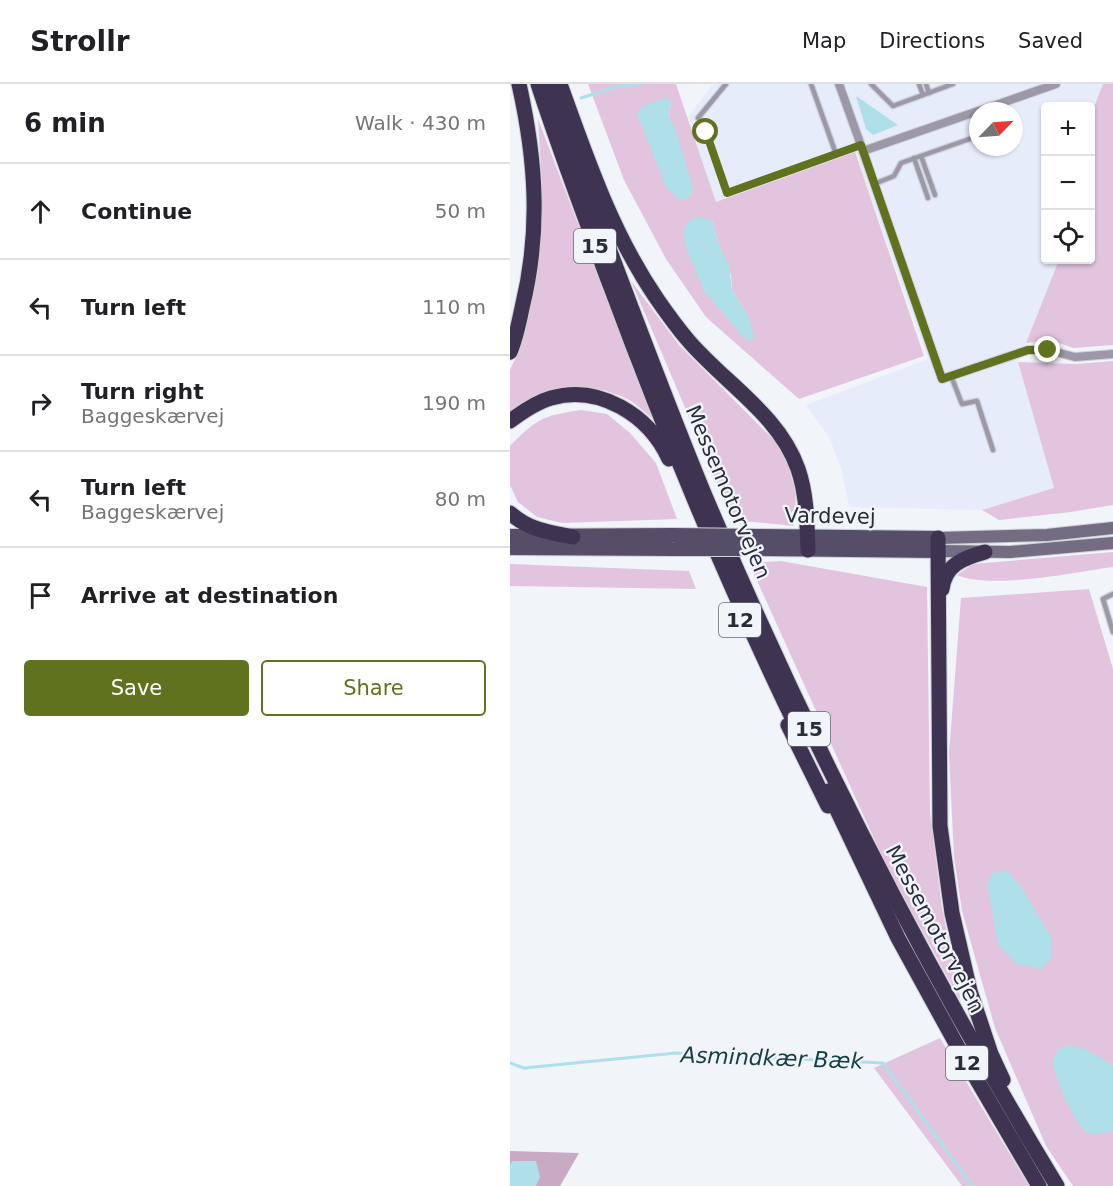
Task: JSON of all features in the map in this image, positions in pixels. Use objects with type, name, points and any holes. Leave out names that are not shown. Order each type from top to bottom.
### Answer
[{"type":"highway","points":[[510,352],[527,291],[534,244],[536,197],[533,156],[519,84]]},
{"type":"highway","name":"Messemotorvejen","points":[[538,84],[578,199],[729,579],[780,692],[898,938],[959,1049],[1039,1186]]},
{"type":"highway","name":"Messemotorvejen","points":[[550,84],[662,406],[804,718],[910,930],[966,1032],[1057,1186]]},
{"type":"highway","points":[[560,84],[614,226],[636,267],[687,339],[762,414],[792,454],[804,491],[808,543]]},
{"type":"highway","name":"12","points":[[514,420],[550,398],[576,394],[604,399],[628,410],[647,427],[665,452],[790,730],[860,871],[898,938]]},
{"type":"highway","points":[[510,513],[521,523],[540,531],[573,537]]},
{"type":"highway","name":"12","points":[[938,545],[940,826],[952,913],[970,991],[992,1054],[1034,1148]]},
{"type":"highway","points":[[938,616],[943,580],[949,570],[956,563],[985,552]]},
{"type":"main road","name":"Vardevej","points":[[510,537],[573,537],[674,542],[938,545]]},
{"type":"main road","name":"Vardevej","points":[[510,548],[674,542]]},
{"type":"street","points":[[839,84],[942,379],[1028,350],[1048,350],[1075,357],[1113,354]]},
{"type":"street","points":[[1009,102],[1056,84]]},
{"type":"street","points":[[862,148],[969,114]]},
{"type":"street","name":"Vardevej","points":[[938,545],[1113,528]]},
{"type":"street","name":"Vardevej","points":[[938,545],[985,552],[1010,552],[1113,543]]},
{"type":"lane","points":[[698,118],[726,84]]},
{"type":"lane","points":[[811,84],[836,154]]},
{"type":"lane","points":[[871,84],[893,106],[930,93],[941,86],[949,85]]},
{"type":"lane","points":[[919,84],[923,95]]},
{"type":"lane","points":[[926,84],[930,93]]},
{"type":"lane","points":[[706,132],[727,193],[836,154],[862,148]]},
{"type":"lane","points":[[874,184],[894,176],[901,163],[969,139]]},
{"type":"lane","points":[[921,156],[935,195]]},
{"type":"lane","points":[[914,158],[928,198]]},
{"type":"lane","points":[[951,376],[962,404],[977,401],[993,450]]},
{"type":"lane","points":[[1113,594],[1103,599],[1113,632]]},
{"type":"shaded area","points":[[588,84],[676,84],[716,202],[855,152],[924,356],[799,399],[706,317],[666,259],[624,180]],"holes":[[[671,102],[669,117],[651,146],[637,114]],[[712,220],[731,275],[732,290],[749,318],[704,291],[698,273]]]},
{"type":"shaded area","points":[[713,84],[1113,84],[1095,167],[1095,102],[1041,102],[1041,264],[1058,264],[1018,362],[1054,488],[982,510],[849,507],[842,471],[829,437],[806,405],[928,359],[855,152],[716,202],[688,117]]},
{"type":"shaded area","points":[[1103,84],[1113,84],[1113,345],[1073,348],[1051,340],[1026,343],[1057,264],[1095,264],[1095,105]]},
{"type":"shaded area","points":[[538,119],[652,418],[625,398],[610,392],[580,387],[536,395],[510,412],[510,370],[520,348],[540,245],[542,187]]},
{"type":"shaded area","points":[[631,281],[679,345],[774,440],[787,462],[796,493],[794,526],[733,520]]},
{"type":"shaded area","points":[[1113,361],[1113,505],[999,520],[982,510],[1054,488],[1018,362],[1076,364]]},
{"type":"shaded area","points":[[581,410],[607,414],[630,433],[656,463],[677,519],[562,523],[537,517],[518,502],[510,485],[510,446],[527,429],[541,420]]},
{"type":"shaded area","points":[[1113,552],[1113,567],[1056,576],[990,581],[957,575],[973,564]]},
{"type":"shaded area","points":[[781,561],[927,587],[930,813],[942,908],[961,1002],[886,865],[749,563]]},
{"type":"shaded area","points":[[510,564],[689,571],[696,589],[510,586]]},
{"type":"shaded area","points":[[1089,589],[1113,669],[1113,1186],[1073,1186],[1046,1146],[995,1028],[962,911],[954,857],[949,754],[961,598]]},
{"type":"shaded area","points":[[940,1038],[1029,1186],[962,1186],[874,1068]]},
{"type":"shaded area","points":[[510,1151],[579,1153],[560,1186],[510,1186]]},
{"type":"water","points":[[856,96],[898,125],[873,135],[866,129]]},
{"type":"water","points":[[667,97],[671,102],[669,117],[675,128],[693,188],[691,196],[684,200],[678,200],[666,187],[637,114],[641,107]]},
{"type":"water","points":[[695,217],[712,220],[719,245],[729,265],[732,290],[749,318],[754,338],[750,341],[746,340],[704,291],[686,248],[683,232],[687,223]]},
{"type":"water","points":[[1006,870],[1020,885],[1051,937],[1051,959],[1041,969],[1016,964],[998,945],[987,883],[993,873]]},
{"type":"water","points":[[1067,1045],[1085,1049],[1113,1065],[1113,1131],[1095,1135],[1085,1132],[1068,1105],[1058,1082],[1054,1061],[1058,1050]]},
{"type":"water","points":[[513,1161],[536,1161],[540,1177],[536,1186],[510,1186],[510,1164]]},
{"type":"waterway","points":[[581,98],[615,87],[642,84]]},
{"type":"waterway","name":"Asmindkær Bæk","points":[[510,1063],[524,1068],[676,1053],[883,1063],[972,1186]]},
{"type":"route","points":[[706,132],[727,193],[861,145],[942,379],[1028,350],[1048,350]]}]
